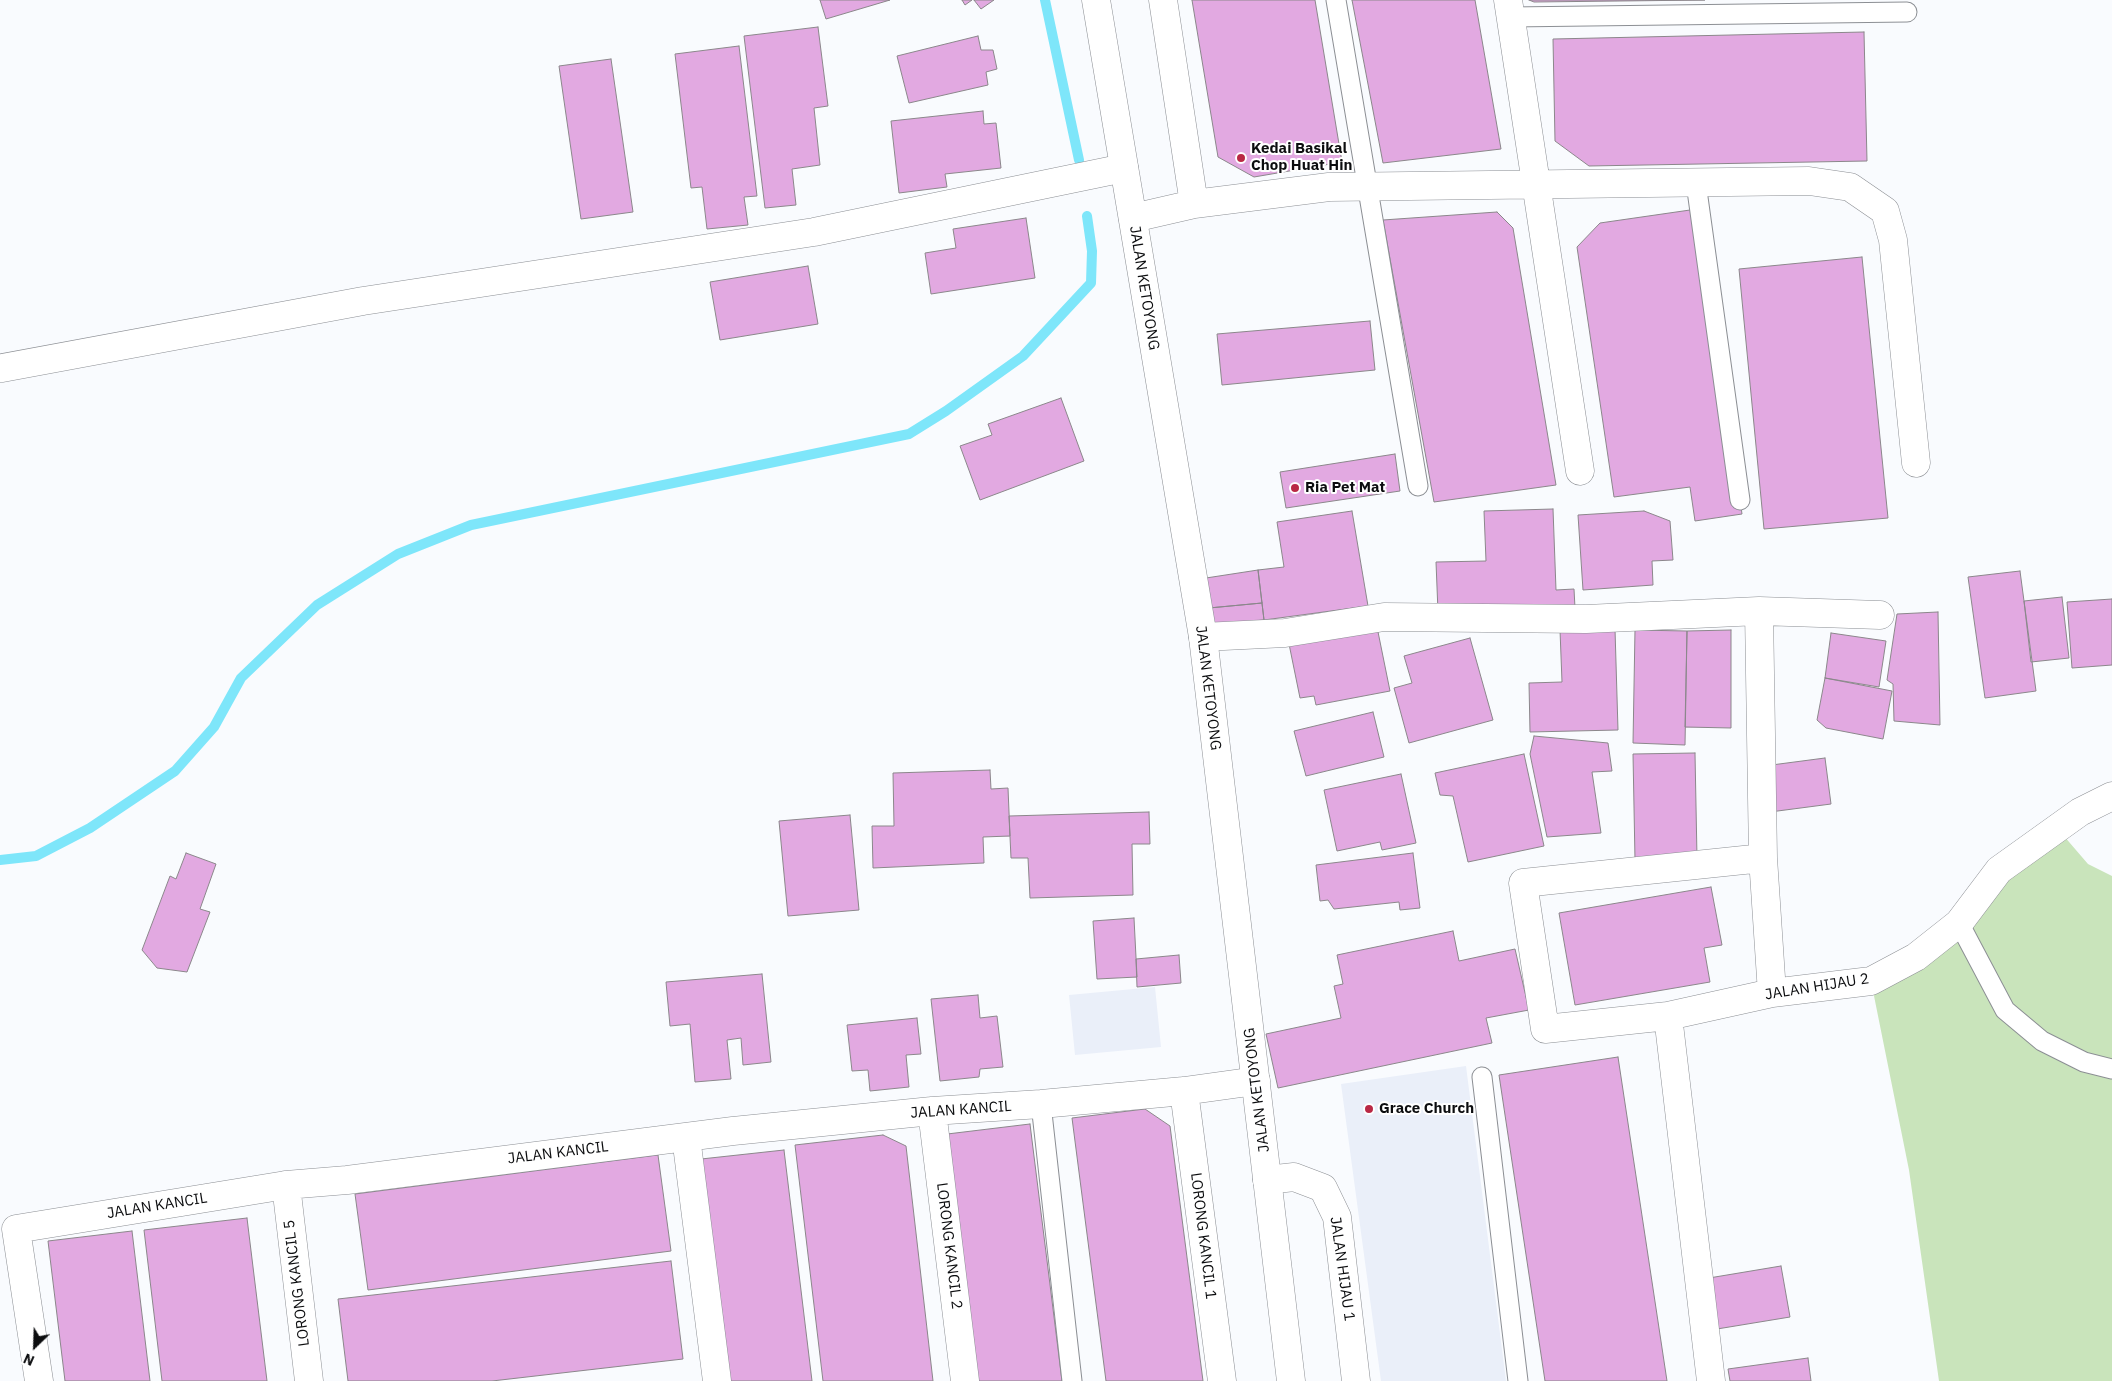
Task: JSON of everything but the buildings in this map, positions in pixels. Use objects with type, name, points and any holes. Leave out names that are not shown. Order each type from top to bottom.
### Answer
[{"type":"street","name":"JALAN KETOYONG","points":[[1096,0],[1203,637],[1291,1381]]},
{"type":"street","points":[[1164,0],[1194,204]]},
{"type":"street","points":[[1509,9],[1580,471]]},
{"type":"street","points":[[2,368],[362,301],[814,232],[1124,168]]},
{"type":"street","points":[[1133,218],[1194,204],[1329,187],[1809,181],[1850,187],[1885,211],[1893,240],[1916,463]]},
{"type":"street","points":[[1759,611],[1763,858],[1772,993]]},
{"type":"street","points":[[1203,637],[1285,633],[1384,617],[1586,619],[1759,611],[1880,615]]},
{"type":"street","name":"JALAN HIJAU 2","points":[[1763,858],[1523,883],[1545,1029],[1668,1016],[1772,993],[1871,981],[1916,957],[1959,924],[1999,870],[2080,812],[2112,796]]},
{"type":"street","points":[[1668,1016],[1712,1381]]},
{"type":"street","name":"JALAN KANCIL","points":[[32,1377],[16,1229],[286,1185],[347,1180],[686,1137],[932,1111],[1041,1104],[1184,1091],[1256,1081]]},
{"type":"street","name":"LORONG KANCIL 1","points":[[1184,1091],[1222,1381]]},
{"type":"street","name":"LORONG KANCIL 2","points":[[932,1111],[965,1381]]},
{"type":"street","points":[[686,1137],[717,1381]]},
{"type":"street","name":"JALAN HIJAU 1","points":[[1267,1180],[1294,1176],[1323,1188],[1337,1217],[1356,1381]]},
{"type":"street","name":"LORONG KANCIL 5","points":[[286,1185],[309,1381]]},
{"type":"lane","points":[[1336,0],[1418,486]]},
{"type":"lane","points":[[1509,9],[1906,12]]},
{"type":"lane","points":[[1696,183],[1740,500]]},
{"type":"lane","points":[[1959,924],[2005,1010],[2042,1041],[2084,1062],[2112,1069]]},
{"type":"lane","points":[[1482,1077],[1518,1381]]},
{"type":"lane","points":[[1041,1104],[1072,1381]]},
{"type":"shaded area","points":[[1155,987],[1161,1047],[1075,1055],[1069,995]]},
{"type":"shaded area","points":[[1466,1066],[1506,1381],[1381,1381],[1341,1084]]},
{"type":"green space","points":[[2057,828],[2088,864],[2112,876],[2112,1381],[1939,1381],[1909,1170],[1871,981]]},
{"type":"waterway","points":[[1045,0],[1079,160]]},
{"type":"waterway","points":[[0,860],[36,856],[90,828],[175,771],[214,727],[241,678],[317,605],[398,554],[471,525],[909,434],[946,411],[1023,356],[1091,283],[1092,251],[1087,216]]},
{"type":"place","name":"Kedai Basikal Chop Huat Hin","points":[[1241,158]]},
{"type":"place","name":"Ria Pet Mat","points":[[1295,488]]},
{"type":"place","name":"Grace Church","points":[[1369,1109]]}]
